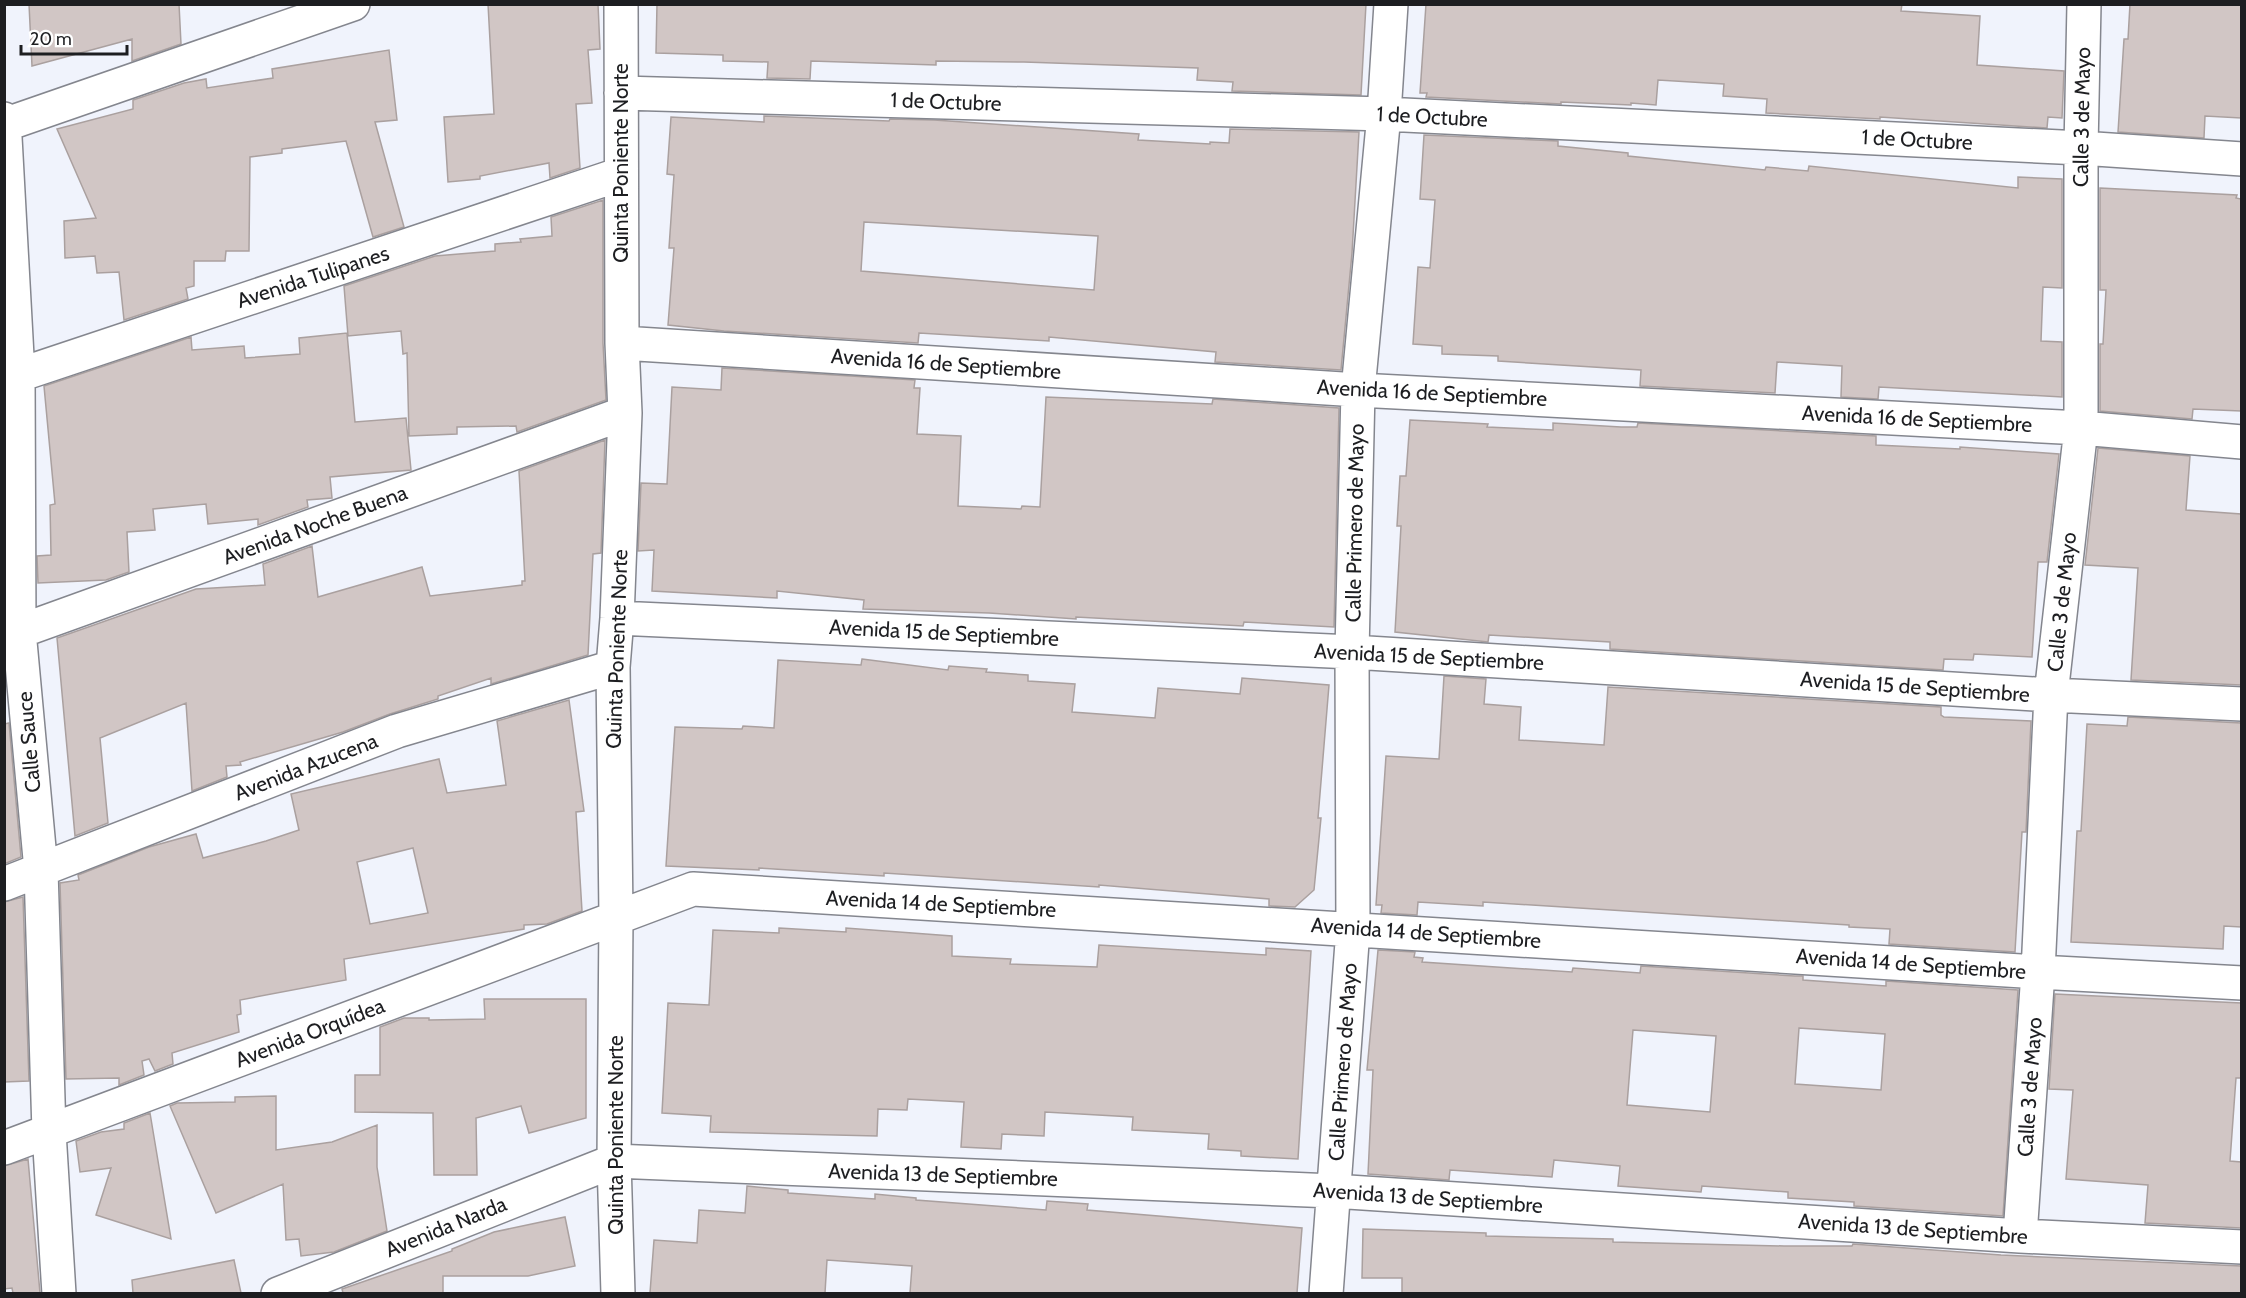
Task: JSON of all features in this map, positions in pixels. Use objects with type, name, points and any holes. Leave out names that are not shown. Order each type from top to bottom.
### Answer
[{"type":"street","points":[[5,125],[353,4]]},
{"type":"street","name":"Quinta Poniente Norte","points":[[618,1293],[614,1161],[616,917],[613,667],[625,413],[622,343],[621,4]]},
{"type":"street","name":"Calle Primero de Mayo","points":[[1326,1293],[1353,929],[1352,652],[1358,390],[1384,114],[1391,4]]},
{"type":"street","name":"Calle 3 de Mayo","points":[[2020,1236],[2038,972],[2051,695],[2081,428],[2081,148],[2084,4]]},
{"type":"street","name":"1 de Octubre","points":[[621,93],[1384,114],[2081,148],[2241,159]]},
{"type":"street","name":"Calle Sauce","points":[[4,119],[11,377],[12,634],[41,870],[49,1132],[59,1293]]},
{"type":"street","name":"Avenida Tulipanes","points":[[11,377],[621,174]]},
{"type":"street","name":"Avenida 16 de Septiembre","points":[[622,343],[1358,390],[2081,428],[2241,442]]},
{"type":"street","name":"Avenida Noche Buena","points":[[12,634],[625,413]]},
{"type":"street","name":"Avenida 15 de Septiembre","points":[[617,618],[1352,652],[2051,695],[2241,704]]},
{"type":"street","name":"Avenida Azucena","points":[[4,884],[397,731],[613,667]]},
{"type":"street","name":"Avenida 14 de Septiembre","points":[[616,917],[693,890],[2241,983]]},
{"type":"street","name":"Avenida Orquídea","points":[[4,1148],[616,917]]},
{"type":"street","name":"Avenida 13 de Septiembre","points":[[614,1161],[1333,1191],[2020,1236],[2241,1247]]},
{"type":"street","name":"Avenida Narda","points":[[278,1293],[614,1161]]},
{"type":"building","points":[[29,4],[179,4],[181,44],[132,61],[132,39],[32,66]]},
{"type":"building","points":[[488,4],[598,4],[600,49],[588,50],[592,103],[576,104],[580,168],[550,178],[549,163],[480,176],[480,179],[448,182],[444,117],[494,114]]},
{"type":"building","points":[[657,4],[1366,4],[1361,95],[1232,91],[1233,82],[1197,80],[1198,68],[1024,62],[936,61],[936,65],[811,61],[810,79],[767,78],[768,62],[723,61],[723,55],[656,53]]},
{"type":"building","points":[[1426,4],[1902,4],[1901,11],[1980,16],[1977,65],[2064,71],[2062,118],[2048,117],[2047,128],[1880,117],[1880,119],[1766,113],[1767,99],[1723,96],[1724,84],[1658,80],[1656,105],[1561,102],[1561,104],[1426,97],[1427,93],[1420,93]]},
{"type":"building","points":[[2130,4],[2241,4],[2241,118],[2205,116],[2204,138],[2118,132],[2124,39],[2128,39]]},
{"type":"building","points":[[389,50],[397,120],[375,122],[404,227],[373,237],[346,141],[282,149],[282,153],[250,157],[249,251],[226,251],[225,261],[194,261],[194,286],[186,288],[188,299],[124,320],[119,272],[97,273],[95,256],[65,258],[64,221],[96,218],[57,129],[133,109],[133,100],[184,83],[206,79],[207,88],[273,78],[272,69]]},
{"type":"building","points":[[764,116],[889,121],[890,119],[934,120],[1139,134],[1138,140],[1210,144],[1210,142],[1229,143],[1230,129],[1359,132],[1352,253],[1341,370],[1215,362],[1216,352],[1049,337],[1049,341],[919,333],[918,343],[724,331],[668,325],[674,248],[669,248],[674,175],[667,174],[671,117],[764,122]],"holes":[[[864,222],[1098,236],[1094,290],[861,271]]]},
{"type":"building","points":[[1424,135],[1558,141],[1558,146],[1628,153],[1628,156],[1765,170],[1766,167],[1808,171],[1809,166],[2018,188],[2018,177],[2062,179],[2062,288],[2043,287],[2041,341],[2062,342],[2062,397],[1879,387],[1878,399],[1841,397],[1842,366],[1777,362],[1775,393],[1640,386],[1641,370],[1498,361],[1498,356],[1442,354],[1442,346],[1413,344],[1418,267],[1430,268],[1435,200],[1420,199]]},
{"type":"building","points":[[2100,188],[2237,195],[2236,198],[2241,199],[2241,411],[2193,409],[2192,419],[2100,411],[2100,344],[2103,344],[2106,290],[2100,290]]},
{"type":"building","points":[[603,200],[603,343],[606,400],[517,432],[516,426],[457,427],[457,434],[409,436],[407,353],[403,354],[401,331],[348,336],[344,286],[435,256],[495,251],[495,244],[552,236],[551,217]]},
{"type":"building","points":[[347,333],[355,422],[406,418],[411,470],[330,477],[332,498],[307,500],[308,507],[258,525],[258,519],[208,524],[206,504],[153,509],[155,530],[127,532],[129,572],[106,580],[38,583],[37,556],[51,555],[50,505],[55,504],[44,386],[191,337],[192,350],[244,346],[245,358],[300,354],[299,338]]},
{"type":"building","points":[[722,368],[915,380],[914,388],[920,388],[917,434],[961,436],[958,506],[1021,509],[1022,506],[1040,507],[1046,397],[1212,404],[1213,399],[1339,408],[1334,627],[1244,622],[1243,626],[863,609],[864,600],[777,591],[777,598],[652,591],[654,550],[638,551],[641,483],[667,484],[672,387],[721,390]]},
{"type":"building","points":[[1410,420],[1553,430],[1553,423],[1637,427],[1638,423],[1876,436],[1876,445],[1960,449],[1960,447],[2059,454],[2047,562],[2038,562],[2032,657],[1974,654],[1973,660],[1944,659],[1943,670],[1610,649],[1610,642],[1489,635],[1488,642],[1395,632],[1401,526],[1397,526],[1400,476],[1406,476]]},
{"type":"building","points":[[605,440],[601,553],[593,554],[588,655],[491,684],[491,678],[343,732],[240,762],[241,765],[226,766],[227,777],[192,791],[186,703],[100,738],[108,823],[75,836],[57,638],[196,589],[265,585],[263,564],[312,546],[318,597],[422,567],[430,596],[522,585],[522,581],[525,581],[519,471]]},
{"type":"building","points":[[2098,448],[2190,456],[2186,510],[2241,514],[2241,685],[2131,680],[2138,568],[2085,565]]},
{"type":"building","points":[[862,659],[948,670],[949,666],[987,669],[986,672],[1028,675],[1028,681],[1075,684],[1072,712],[1155,718],[1158,688],[1240,694],[1242,678],[1329,685],[1314,890],[1295,907],[1269,906],[1269,899],[1099,885],[1099,887],[884,873],[884,876],[759,868],[759,870],[666,866],[675,727],[774,728],[778,660],[861,665]]},
{"type":"building","points":[[1444,676],[1486,679],[1484,704],[1521,707],[1519,740],[1604,745],[1608,687],[1941,707],[1941,715],[1944,717],[2031,721],[2026,832],[2022,832],[2015,952],[1889,944],[1890,929],[1849,927],[1849,925],[1483,902],[1483,906],[1418,902],[1417,915],[1381,913],[1382,905],[1376,905],[1386,756],[1439,759]]},
{"type":"building","points":[[569,700],[584,811],[576,812],[582,911],[547,924],[524,925],[524,929],[344,959],[346,980],[240,1000],[241,1014],[237,1015],[239,1032],[172,1053],[173,1064],[155,1071],[149,1059],[142,1061],[144,1075],[119,1085],[119,1078],[66,1079],[60,883],[79,880],[78,875],[149,847],[196,834],[203,858],[266,841],[299,830],[291,794],[439,759],[447,793],[506,785],[497,721]],"holes":[[[413,848],[428,913],[370,924],[357,862]]]},
{"type":"building","points":[[2128,717],[2241,723],[2241,927],[2224,926],[2223,949],[2071,942],[2077,831],[2081,831],[2087,724],[2127,726]]},
{"type":"building","points":[[9,723],[21,857],[4,864],[4,724]]},
{"type":"building","points":[[23,897],[29,1081],[4,1082],[4,902]]},
{"type":"building","points":[[779,928],[846,932],[846,928],[952,936],[952,956],[1011,959],[1010,964],[1097,967],[1099,945],[1266,955],[1266,948],[1311,951],[1298,1159],[1241,1156],[1241,1151],[1208,1149],[1209,1134],[1132,1130],[1133,1117],[1045,1112],[1044,1136],[1002,1134],[1001,1149],[961,1147],[964,1102],[908,1099],[907,1110],[878,1109],[877,1136],[710,1132],[711,1116],[662,1113],[668,1003],[709,1005],[713,930],[779,933]]},
{"type":"building","points":[[1378,950],[1415,952],[1414,957],[1423,958],[1422,962],[1572,972],[1573,968],[1640,973],[1641,966],[1803,976],[1803,980],[1886,986],[1886,981],[2018,990],[2003,1216],[1854,1206],[1854,1202],[1788,1198],[1788,1192],[1702,1186],[1701,1192],[1618,1186],[1620,1166],[1554,1160],[1552,1177],[1450,1170],[1449,1180],[1368,1174],[1373,1070],[1367,1070]],"holes":[[[1799,1028],[1885,1034],[1881,1090],[1795,1084]],[[1633,1030],[1716,1036],[1710,1112],[1627,1105]]]},
{"type":"building","points":[[2055,994],[2241,1003],[2241,1078],[2236,1078],[2230,1161],[2241,1162],[2241,1228],[2145,1223],[2148,1185],[2066,1179],[2073,1090],[2049,1089]]},
{"type":"building","points":[[484,999],[586,999],[586,1118],[529,1133],[521,1106],[476,1118],[477,1175],[434,1175],[433,1113],[355,1112],[355,1075],[380,1075],[380,1027],[404,1018],[485,1019]]},
{"type":"building","points":[[276,1096],[276,1150],[332,1142],[377,1125],[377,1167],[387,1231],[334,1252],[301,1256],[299,1239],[286,1240],[283,1184],[216,1213],[170,1106],[177,1103],[235,1102],[235,1097]]},
{"type":"building","points":[[150,1113],[171,1239],[96,1215],[111,1168],[80,1172],[76,1141],[101,1132],[124,1129],[124,1123]]},
{"type":"building","points":[[28,1159],[40,1293],[13,1293],[12,1288],[4,1289],[4,1166]]},
{"type":"building","points":[[747,1186],[788,1190],[788,1193],[875,1199],[875,1194],[916,1198],[916,1200],[1046,1210],[1047,1201],[1088,1204],[1087,1210],[1302,1228],[1297,1293],[910,1293],[912,1266],[827,1260],[825,1293],[650,1293],[654,1240],[697,1243],[699,1210],[745,1213]]},
{"type":"building","points":[[565,1217],[575,1266],[528,1276],[443,1276],[443,1293],[343,1293],[342,1289],[452,1251],[452,1249],[494,1232]]},
{"type":"building","points":[[1363,1229],[1486,1233],[1486,1236],[1613,1239],[1613,1242],[1784,1246],[1852,1246],[1853,1244],[2001,1255],[2241,1266],[2241,1293],[1402,1293],[1402,1278],[1362,1278]]},
{"type":"building","points":[[234,1260],[241,1293],[133,1293],[132,1280]]}]
